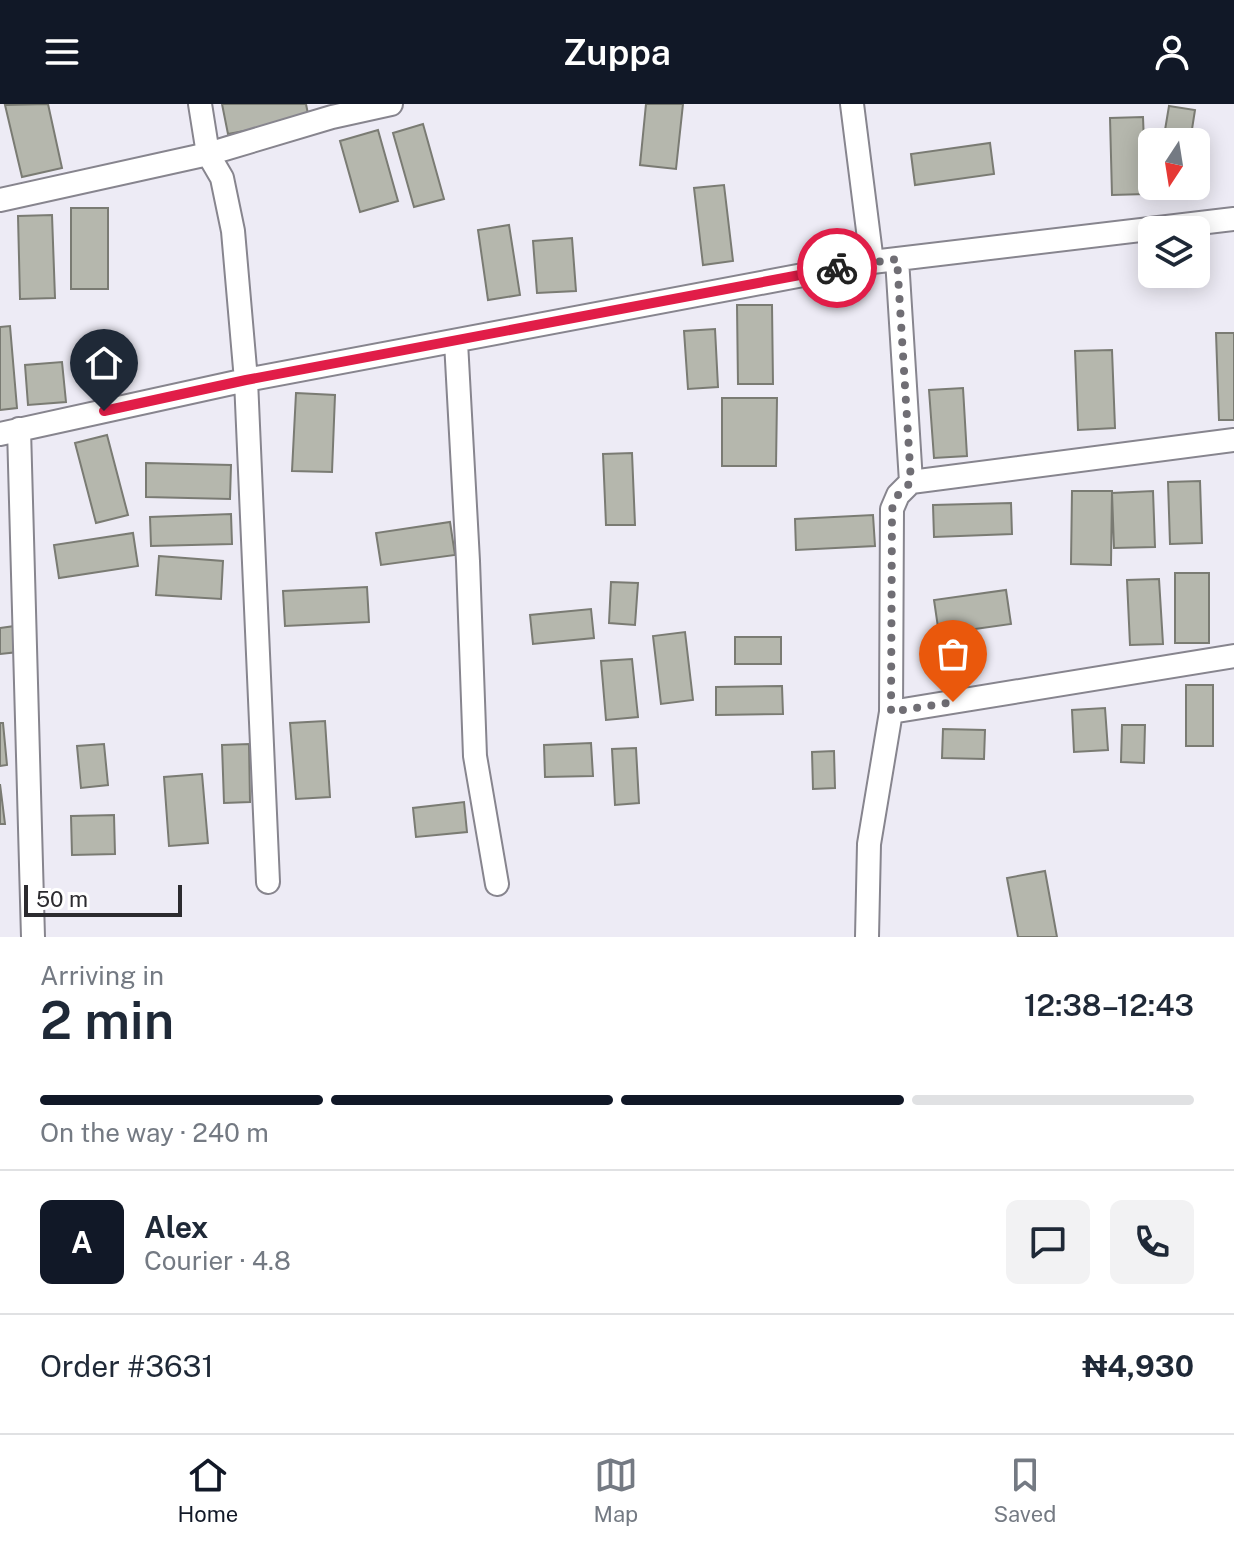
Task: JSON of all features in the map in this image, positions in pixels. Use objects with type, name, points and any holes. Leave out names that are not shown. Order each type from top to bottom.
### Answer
[{"type":"street","points":[[200,104],[208,154],[222,178],[233,231],[246,380],[268,882]]},
{"type":"street","points":[[0,200],[208,154],[331,111],[391,104]]},
{"type":"street","points":[[852,104],[872,262]]},
{"type":"street","points":[[33,937],[10,431],[246,380],[872,262],[1234,219]]},
{"type":"street","points":[[897,259],[911,482]]},
{"type":"street","points":[[456,342],[475,756],[497,884]]},
{"type":"street","points":[[867,937],[869,844],[891,712],[892,509],[898,495],[911,482],[1234,440]]},
{"type":"street","points":[[891,712],[1234,656]]},
{"type":"building","points":[[48,104],[62,168],[22,177],[5,105]]},
{"type":"building","points":[[222,104],[306,104],[309,119],[228,134]]},
{"type":"building","points":[[646,104],[683,104],[676,169],[640,165]]},
{"type":"building","points":[[1169,106],[1195,110],[1192,128],[1165,128]]},
{"type":"building","points":[[1143,117],[1143,128],[1138,128],[1138,194],[1112,195],[1110,118]]},
{"type":"building","points":[[423,124],[444,199],[414,207],[393,133]]},
{"type":"building","points":[[378,130],[398,201],[360,212],[340,141]]},
{"type":"building","points":[[990,143],[994,174],[915,185],[911,154]]},
{"type":"building","points":[[724,185],[733,261],[703,265],[694,188]]},
{"type":"building","points":[[71,208],[108,208],[108,289],[71,289]]},
{"type":"building","points":[[52,215],[55,298],[20,299],[18,216]]},
{"type":"building","points":[[509,225],[520,295],[488,300],[478,230]]},
{"type":"building","points":[[572,238],[576,291],[537,293],[533,241]]},
{"type":"building","points":[[737,305],[772,305],[773,384],[738,384]]},
{"type":"building","points":[[10,326],[17,408],[0,410],[0,327]]},
{"type":"building","points":[[715,329],[718,387],[688,389],[684,331]]},
{"type":"building","points":[[1216,333],[1234,333],[1234,420],[1219,420]]},
{"type":"building","points":[[1112,350],[1115,428],[1078,430],[1075,351]]},
{"type":"building","points":[[62,362],[66,402],[28,405],[25,365]]},
{"type":"building","points":[[963,388],[967,456],[934,458],[929,390]]},
{"type":"building","points":[[296,393],[335,395],[332,472],[292,471]]},
{"type":"building","points":[[722,398],[777,398],[776,466],[722,466]]},
{"type":"building","points":[[107,435],[128,515],[96,523],[75,443]]},
{"type":"building","points":[[632,453],[635,525],[606,525],[603,454]]},
{"type":"building","points":[[146,463],[231,465],[230,499],[146,497]]},
{"type":"building","points":[[1200,481],[1202,543],[1170,544],[1168,482]]},
{"type":"building","points":[[1072,491],[1112,491],[1111,565],[1071,564]]},
{"type":"building","points":[[1153,491],[1155,547],[1114,548],[1112,493]]},
{"type":"building","points":[[1011,503],[1012,534],[934,537],[933,505]]},
{"type":"building","points":[[231,514],[232,544],[151,546],[150,517]]},
{"type":"building","points":[[873,515],[875,546],[796,550],[795,519]]},
{"type":"building","points":[[450,522],[455,555],[381,565],[376,533]]},
{"type":"building","points":[[133,533],[138,566],[59,578],[54,545]]},
{"type":"building","points":[[159,556],[223,561],[221,599],[156,595]]},
{"type":"building","points":[[1175,573],[1209,573],[1209,643],[1175,643]]},
{"type":"building","points":[[1159,579],[1163,644],[1130,645],[1127,580]]},
{"type":"building","points":[[611,582],[638,583],[635,625],[609,623]]},
{"type":"building","points":[[367,587],[369,622],[285,626],[283,591]]},
{"type":"building","points":[[1006,590],[1011,624],[939,634],[934,600]]},
{"type":"building","points":[[591,609],[594,638],[533,644],[530,615]]},
{"type":"building","points":[[15,626],[18,652],[0,654],[0,628]]},
{"type":"building","points":[[685,632],[693,700],[661,704],[653,636]]},
{"type":"building","points":[[735,637],[781,637],[781,664],[735,664]]},
{"type":"building","points":[[632,659],[638,717],[606,720],[601,661]]},
{"type":"building","points":[[1186,685],[1213,685],[1213,746],[1186,746]]},
{"type":"building","points":[[782,686],[783,714],[716,715],[716,687]]},
{"type":"building","points":[[1105,708],[1108,750],[1074,752],[1072,710]]},
{"type":"building","points":[[325,721],[330,797],[296,799],[290,723]]},
{"type":"building","points":[[0,723],[3,723],[7,765],[0,766]]},
{"type":"building","points":[[1122,725],[1145,725],[1144,763],[1121,762]]},
{"type":"building","points":[[943,729],[985,730],[984,759],[942,758]]},
{"type":"building","points":[[591,743],[593,776],[545,777],[544,745]]},
{"type":"building","points":[[104,744],[108,785],[81,788],[77,746]]},
{"type":"building","points":[[249,744],[250,802],[224,803],[222,745]]},
{"type":"building","points":[[636,748],[639,803],[615,805],[612,749]]},
{"type":"building","points":[[834,751],[835,788],[813,789],[812,752]]},
{"type":"building","points":[[202,774],[208,843],[169,846],[164,777]]},
{"type":"building","points":[[0,784],[5,824],[0,824]]},
{"type":"building","points":[[464,802],[467,832],[416,837],[413,808]]},
{"type":"building","points":[[114,815],[115,854],[72,855],[71,816]]},
{"type":"building","points":[[1045,871],[1057,937],[1018,937],[1007,878]]},
{"type":"way so far","points":[[837,268],[897,259],[911,482],[898,495],[892,509],[891,712],[953,702]]},
{"type":"route","points":[[104,411],[246,380],[837,268]]}]
